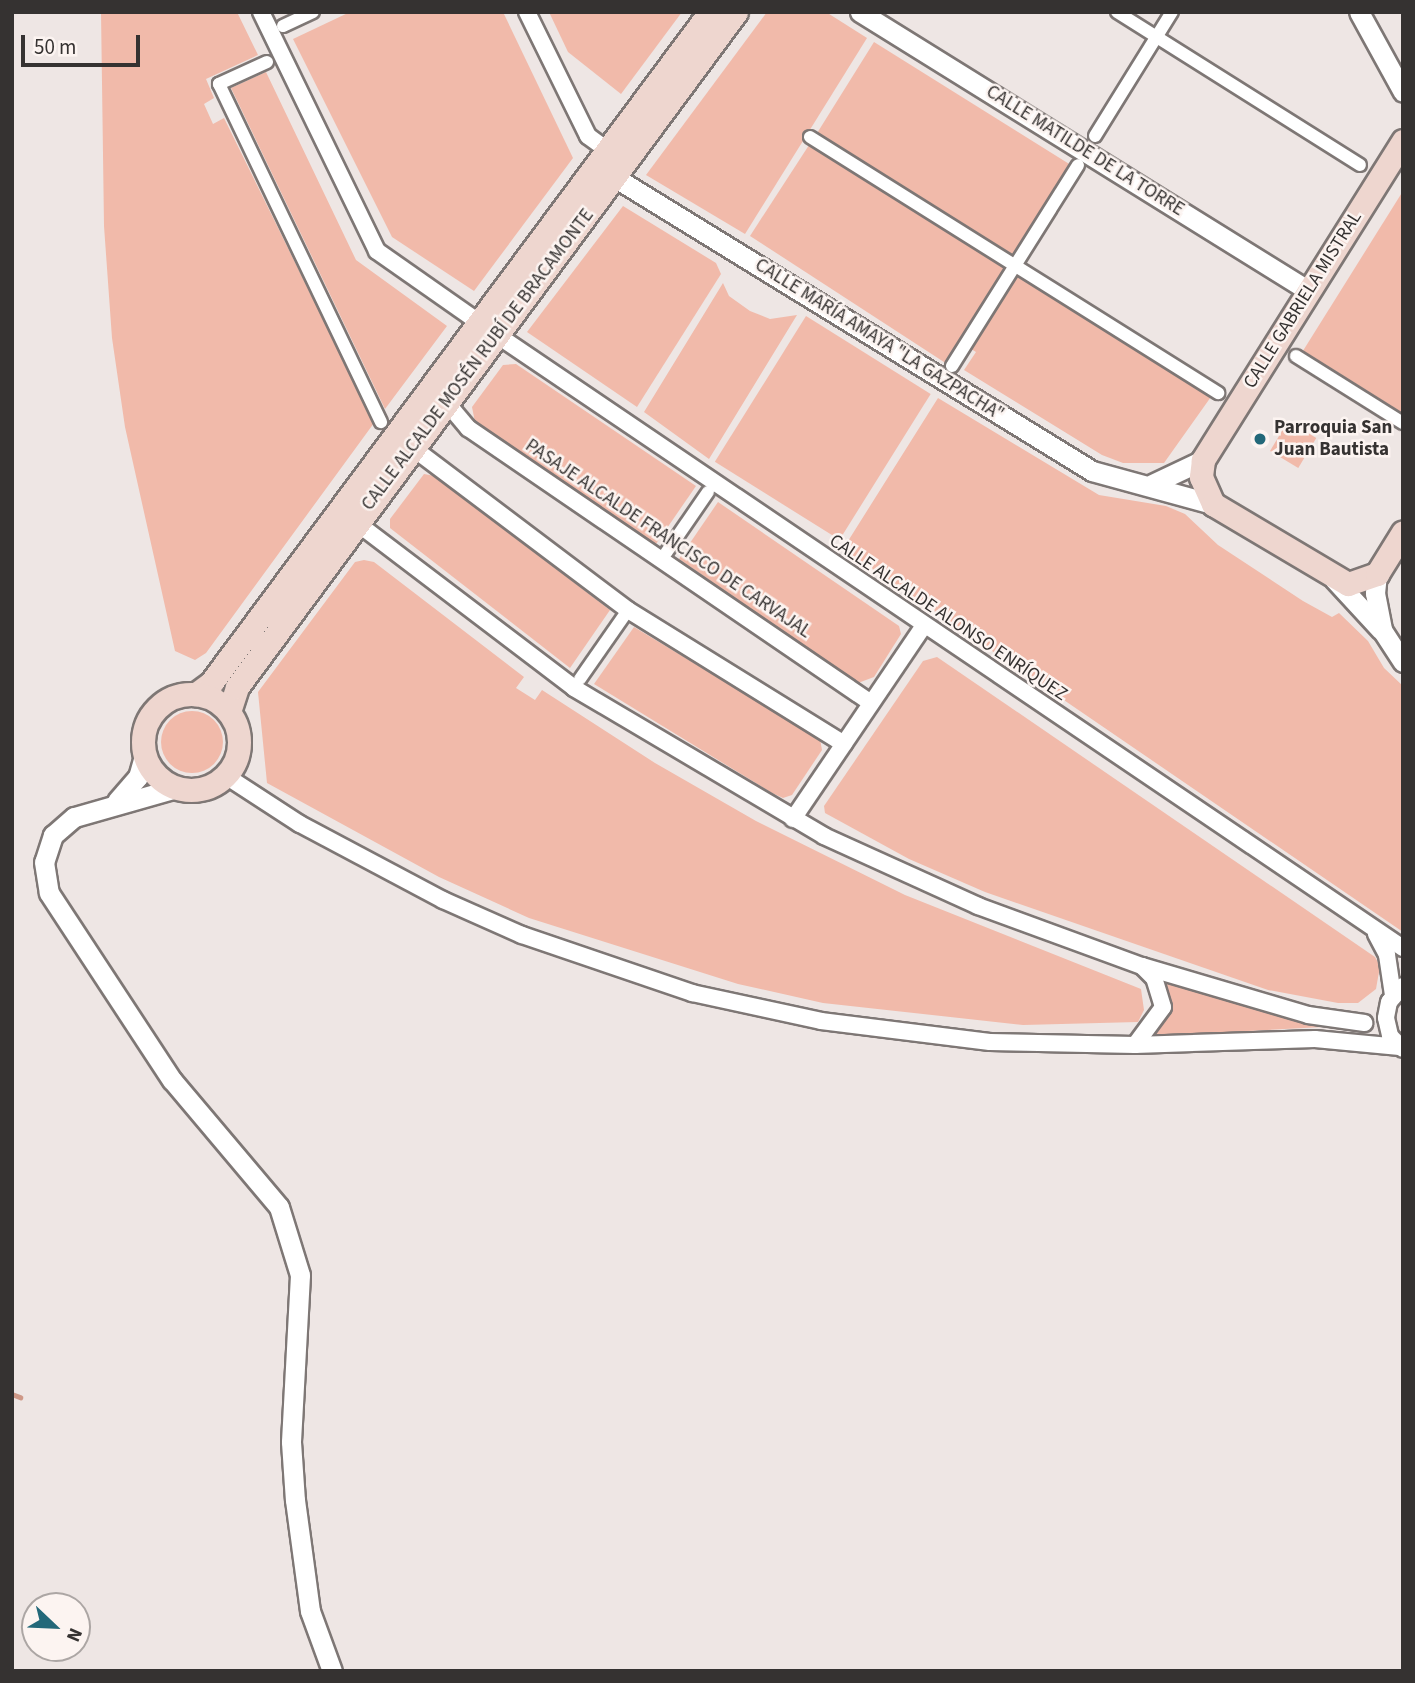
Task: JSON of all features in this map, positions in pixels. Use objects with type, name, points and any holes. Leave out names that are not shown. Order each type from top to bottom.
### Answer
[{"type":"main road","name":"CALLE ALCALDE MOSÉN RUBÍ DE BRACAMONTE","points":[[229,712],[237,687],[447,403],[489,329],[607,150],[710,12]]},
{"type":"main road","name":"CALLE ALCALDE MOSÉN RUBÍ DE BRACAMONTE","points":[[196,694],[211,683],[489,329],[614,177],[736,12]]},
{"type":"main road","name":"CALLE GABRIELA MISTRAL","points":[[1203,460],[1403,141]]},
{"type":"main road","points":[[1203,460],[1201,477],[1213,504],[1334,579],[1348,584],[1377,574],[1403,532]]},
{"type":"main road","points":[[196,694],[211,698],[229,712],[239,746],[226,776],[204,789],[176,788],[158,777],[145,753],[148,722],[157,709],[170,699],[196,694]]},
{"type":"street","name":"CALLE ALCALDE ALONSO ENRÍQUEZ","points":[[261,12],[377,251],[923,627],[1376,934],[1403,948]]},
{"type":"street","points":[[282,26],[313,12]]},
{"type":"street","points":[[527,12],[588,136],[607,150]]},
{"type":"street","name":"CALLE MATILDE DE LA TORRE","points":[[860,12],[1309,291]]},
{"type":"street","points":[[1117,12],[1360,164]]},
{"type":"street","points":[[1095,136],[1172,12]]},
{"type":"street","points":[[1359,12],[1403,90]]},
{"type":"street","points":[[267,62],[219,84],[381,422]]},
{"type":"street","points":[[810,137],[1218,393]]},
{"type":"street","points":[[952,366],[1078,165]]},
{"type":"street","name":"CALLE MARÍA AMAYA \"LA GAZPACHA\"","points":[[614,177],[1092,471],[1118,481],[1152,484],[1213,504]]},
{"type":"street","points":[[1296,356],[1403,423]]},
{"type":"street","name":"PASAJE ALCALDE FRANCISCO DE CARVAJAL","points":[[447,403],[468,428],[872,703]]},
{"type":"street","points":[[413,448],[628,610],[844,744]]},
{"type":"street","points":[[1152,484],[1203,460]]},
{"type":"street","points":[[666,553],[708,492]]},
{"type":"street","points":[[357,523],[574,688],[793,818],[978,906],[1142,967],[1308,1015],[1364,1023]]},
{"type":"street","points":[[1377,574],[1374,593],[1382,631]]},
{"type":"street","points":[[1334,579],[1382,631],[1403,662]]},
{"type":"street","points":[[580,679],[624,616]]},
{"type":"street","points":[[793,818],[923,627]]},
{"type":"street","points":[[117,801],[138,777],[145,753]]},
{"type":"street","points":[[226,776],[300,824],[443,900],[533,939],[692,993],[821,1021],[911,1034],[1003,1042],[1135,1045],[1315,1039],[1401,1048]]},
{"type":"street","points":[[176,788],[87,810],[53,835],[44,862],[49,893],[172,1080],[279,1207],[293,1243],[300,1275],[291,1442],[295,1500],[310,1611],[332,1671]]},
{"type":"street","points":[[1376,934],[1387,955],[1398,991],[1386,1018],[1390,1036],[1401,1048]]},
{"type":"street","points":[[1135,1045],[1163,1007],[1154,978],[1142,967]]},
{"type":"street","points":[[1315,1039],[1386,1018]]},
{"type":"shaded area","points":[[101,12],[237,12],[258,55],[206,79],[214,98],[204,104],[213,124],[224,118],[374,423],[206,653],[195,660],[175,651],[125,427],[112,338],[104,226]]},
{"type":"shaded area","points":[[350,12],[503,12],[573,158],[474,291],[392,237],[293,39]]},
{"type":"shaded area","points":[[549,12],[682,12],[621,94],[568,52]]},
{"type":"shaded area","points":[[767,12],[826,12],[867,38],[745,234],[646,175]]},
{"type":"shaded area","points":[[874,42],[1072,166],[1013,261],[815,137]]},
{"type":"shaded area","points":[[266,72],[356,260],[447,326],[385,409],[231,88]]},
{"type":"shaded area","points":[[811,142],[1007,269],[946,363],[750,236]]},
{"type":"shaded area","points":[[1403,191],[1403,417],[1301,354]]},
{"type":"shaded area","points":[[623,206],[716,263],[721,274],[637,407],[527,332]]},
{"type":"shaded area","points":[[1016,271],[1213,394],[1164,463],[1123,463],[1102,455],[964,370],[976,352],[968,347]]},
{"type":"shaded area","points":[[723,283],[729,296],[750,311],[770,319],[797,315],[709,459],[644,412]]},
{"type":"shaded area","points":[[806,316],[931,394],[840,540],[715,462]]},
{"type":"shaded area","points":[[516,364],[696,486],[656,544],[475,422],[472,407],[503,365]]},
{"type":"shaded area","points":[[938,398],[1099,495],[1166,506],[1185,514],[1218,545],[1303,601],[1332,617],[1339,613],[1368,641],[1384,668],[1403,686],[1403,932],[843,549]]},
{"type":"shaded area","points":[[1288,421],[1316,438],[1298,468],[1270,451]]},
{"type":"shaded area","points":[[424,474],[435,476],[610,610],[570,668],[390,528],[390,519]]},
{"type":"shaded area","points":[[718,502],[899,626],[901,634],[874,677],[858,683],[679,559]]},
{"type":"shaded area","points":[[355,562],[374,562],[524,677],[516,688],[535,700],[542,690],[655,763],[756,821],[905,895],[1141,989],[1144,1010],[1138,1022],[1023,1025],[823,1003],[738,984],[529,918],[439,877],[267,783],[258,692]]},
{"type":"shaded area","points":[[634,627],[820,739],[822,750],[792,795],[783,798],[772,793],[594,684]]},
{"type":"shaded area","points":[[937,657],[1375,957],[1380,966],[1376,989],[1358,1003],[1338,1003],[1268,990],[985,892],[909,859],[825,813],[824,806],[923,661]]},
{"type":"shaded area","points":[[192,711],[214,720],[223,742],[214,764],[192,773],[170,764],[161,742],[170,720]]},
{"type":"shaded area","points":[[1155,971],[1323,1027],[1154,1036],[1168,1002]]},
{"type":"waterway","points":[[12,1394],[20,1397]]},
{"type":"place","name":"Parroquia San Juan Bautista","points":[[1260,439]]}]
